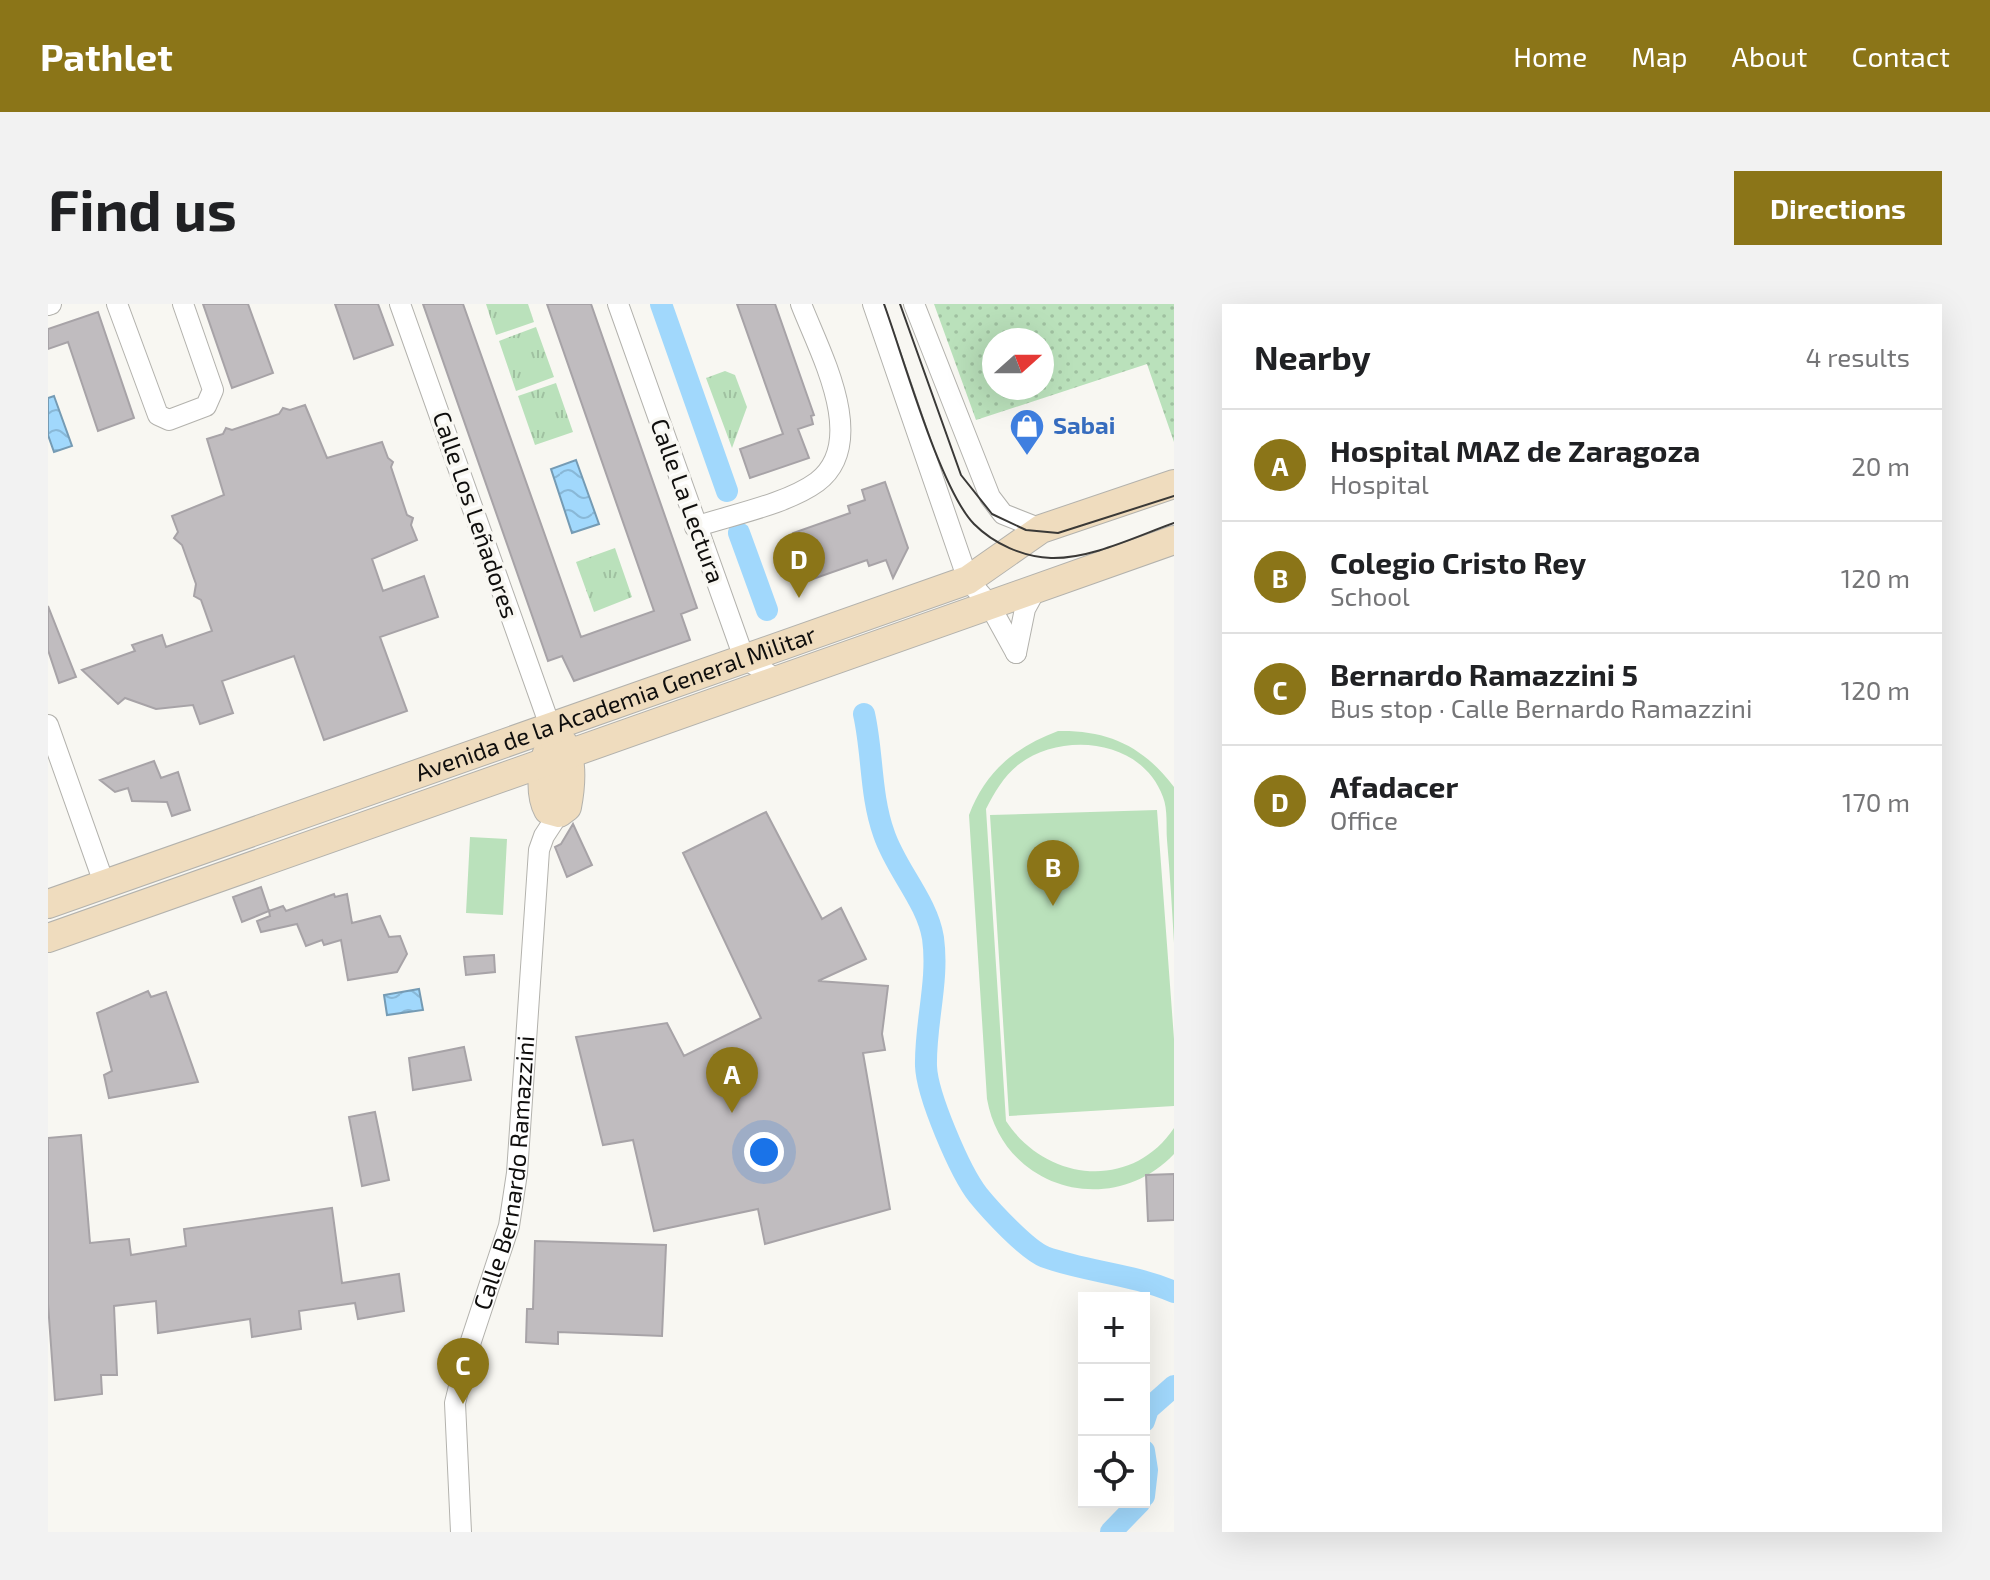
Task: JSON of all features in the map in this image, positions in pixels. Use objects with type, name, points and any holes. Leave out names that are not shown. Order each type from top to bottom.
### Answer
[{"type":"main road","name":"Avenida de la Academia General Militar","points":[[48,938],[556,745],[678,682],[968,580],[1041,529],[1174,484]]},
{"type":"main road","name":"Avenida de la Academia General Militar","points":[[48,904],[104,883],[556,745],[779,681],[1174,540]]},
{"type":"main road","name":"Calle Bernardo Ramazzini","points":[[556,745],[543,800],[548,810],[559,813]]},
{"type":"street","points":[[117,304],[158,415],[169,420],[206,406],[213,390],[183,304]]},
{"type":"street","name":"Calle Los Leñadores","points":[[400,304],[556,745]]},
{"type":"street","name":"Calle La Lectura","points":[[618,304],[744,658]]},
{"type":"street","points":[[695,527],[795,494],[819,481],[830,469],[840,442],[840,406],[801,304]]},
{"type":"street","points":[[873,304],[968,580],[989,604],[1016,653],[1025,609],[1037,587]]},
{"type":"street","points":[[914,304],[950,404],[990,497],[1003,514],[1041,529]]},
{"type":"street","points":[[744,658],[779,681]]},
{"type":"street","points":[[48,725],[104,883]]},
{"type":"street","name":"Calle Bernardo Ramazzini","points":[[461,1532],[455,1403],[468,1350],[509,1226],[517,1173],[539,850],[559,813]]},
{"type":"green space","points":[[486,304],[528,304],[534,322],[496,335]]},
{"type":"green space","points":[[934,304],[1174,304],[1174,442],[1147,364],[1054,394],[1054,328],[982,328],[982,400],[1037,400],[976,420]]},
{"type":"green space","points":[[536,327],[554,377],[516,391],[499,341]]},
{"type":"green space","points":[[725,371],[735,375],[747,407],[732,448],[706,378]]},
{"type":"green space","points":[[556,383],[573,432],[535,445],[518,396]]},
{"type":"green space","points":[[615,548],[632,597],[594,612],[576,562]]},
{"type":"green space","points":[[1058,731],[1093,734],[1123,743],[1150,761],[1174,787],[1174,943],[1165,802],[1153,778],[1138,763],[1119,752],[1099,746],[1078,745],[1036,754],[1013,769],[986,809],[1006,1121],[1023,1141],[1043,1157],[1066,1167],[1089,1171],[1113,1170],[1136,1162],[1156,1148],[1174,1128],[1174,1154],[1149,1174],[1120,1186],[1091,1189],[1063,1185],[1037,1173],[1014,1155],[997,1130],[987,1099],[969,815],[984,786],[1003,763],[1028,745]]},
{"type":"green space","points":[[1157,810],[1174,1039],[1174,1106],[1009,1116],[990,815]]},
{"type":"green space","points":[[470,837],[507,839],[503,915],[466,913]]},
{"type":"water","points":[[54,396],[72,446],[54,452],[48,435],[48,398]]},
{"type":"water","points":[[576,460],[599,524],[572,533],[551,469]]},
{"type":"water","points":[[419,989],[423,1010],[387,1015],[384,995]]},
{"type":"building","points":[[203,304],[248,304],[273,373],[232,388]]},
{"type":"building","points":[[335,304],[378,304],[393,345],[354,359]]},
{"type":"building","points":[[423,304],[463,304],[581,637],[654,611],[547,304],[591,304],[697,608],[681,614],[690,640],[574,681],[562,656],[548,661]]},
{"type":"building","points":[[737,304],[775,304],[814,415],[811,416],[813,424],[798,429],[809,458],[750,478],[740,449],[783,434]]},
{"type":"building","points":[[98,312],[134,418],[98,431],[68,342],[48,349],[48,329]]},
{"type":"building","points":[[305,405],[327,458],[382,442],[388,458],[393,462],[391,467],[407,515],[413,518],[411,525],[417,540],[372,559],[383,591],[424,576],[438,617],[380,637],[407,711],[324,740],[294,656],[222,681],[233,713],[200,724],[193,705],[156,709],[125,698],[118,704],[82,670],[135,651],[132,645],[162,635],[166,647],[212,631],[201,600],[194,596],[196,584],[182,545],[174,538],[178,532],[172,516],[224,495],[207,439],[223,434],[226,428],[232,430],[279,414],[283,408],[290,410]]},
{"type":"building","points":[[885,482],[908,548],[893,578],[886,560],[869,566],[867,560],[810,580],[793,533],[850,513],[848,506],[865,500],[862,490]]},
{"type":"building","points":[[48,606],[76,677],[59,683],[48,650]]},
{"type":"building","points":[[154,761],[161,778],[178,772],[190,810],[172,816],[167,802],[132,801],[128,788],[115,792],[100,780]]},
{"type":"building","points":[[766,812],[822,919],[841,908],[866,959],[818,981],[888,986],[882,1034],[885,1050],[863,1053],[890,1209],[765,1244],[758,1209],[654,1231],[633,1140],[603,1145],[576,1037],[667,1023],[684,1056],[761,1018],[683,853]]},
{"type":"building","points":[[573,824],[592,865],[567,877],[555,847],[561,844]]},
{"type":"building","points":[[261,887],[269,911],[242,922],[233,897]]},
{"type":"building","points":[[334,894],[335,897],[347,894],[352,923],[380,916],[389,937],[400,936],[407,954],[397,972],[348,980],[341,940],[324,945],[322,940],[306,946],[297,924],[261,932],[257,921],[270,916],[269,911],[283,906],[286,911]]},
{"type":"building","points":[[494,955],[495,972],[466,975],[464,957]]},
{"type":"building","points":[[148,991],[151,997],[166,992],[198,1082],[109,1098],[104,1075],[112,1071],[97,1013]]},
{"type":"building","points":[[464,1047],[471,1080],[413,1090],[409,1058]]},
{"type":"building","points":[[375,1112],[389,1180],[362,1186],[349,1117]]},
{"type":"building","points":[[81,1135],[90,1243],[129,1239],[131,1255],[186,1246],[184,1229],[332,1208],[342,1283],[399,1274],[404,1311],[358,1319],[355,1303],[299,1311],[301,1329],[252,1337],[250,1319],[158,1333],[156,1301],[114,1306],[117,1375],[101,1375],[102,1394],[55,1400],[48,1304],[48,1138]]},
{"type":"building","points":[[1174,1174],[1174,1220],[1148,1221],[1146,1175]]},
{"type":"building","points":[[535,1241],[666,1245],[662,1336],[558,1332],[558,1344],[526,1342],[527,1309],[533,1309]]},
{"type":"waterway","points":[[661,304],[727,491]]},
{"type":"waterway","points":[[739,533],[767,610]]},
{"type":"waterway","points":[[864,714],[879,819],[889,847],[930,924],[934,970],[926,1066],[938,1113],[962,1169],[991,1210],[1037,1253],[1174,1292]]},
{"type":"waterway","points":[[1150,1407],[1174,1386]]},
{"type":"waterway","points":[[1111,1532],[1134,1508]]},
{"type":"tram line","points":[[884,304],[923,420],[948,482],[961,507],[982,531],[1020,552],[1051,558],[1098,551],[1174,523]]},
{"type":"tram line","points":[[900,304],[961,475],[992,514],[1026,530],[1058,533],[1174,496]]},
{"type":"place","name":"Sabai","points":[[1027,457]]},
{"type":"place","name":"Afadacer","points":[[799,598]]},
{"type":"place","name":"Colegio Cristo Rey","points":[[1053,906]]},
{"type":"place","name":"Hospital MAZ de Zaragoza","points":[[732,1113]]},
{"type":"place","name":"Bernardo Ramazzini 5","points":[[463,1404]]}]
